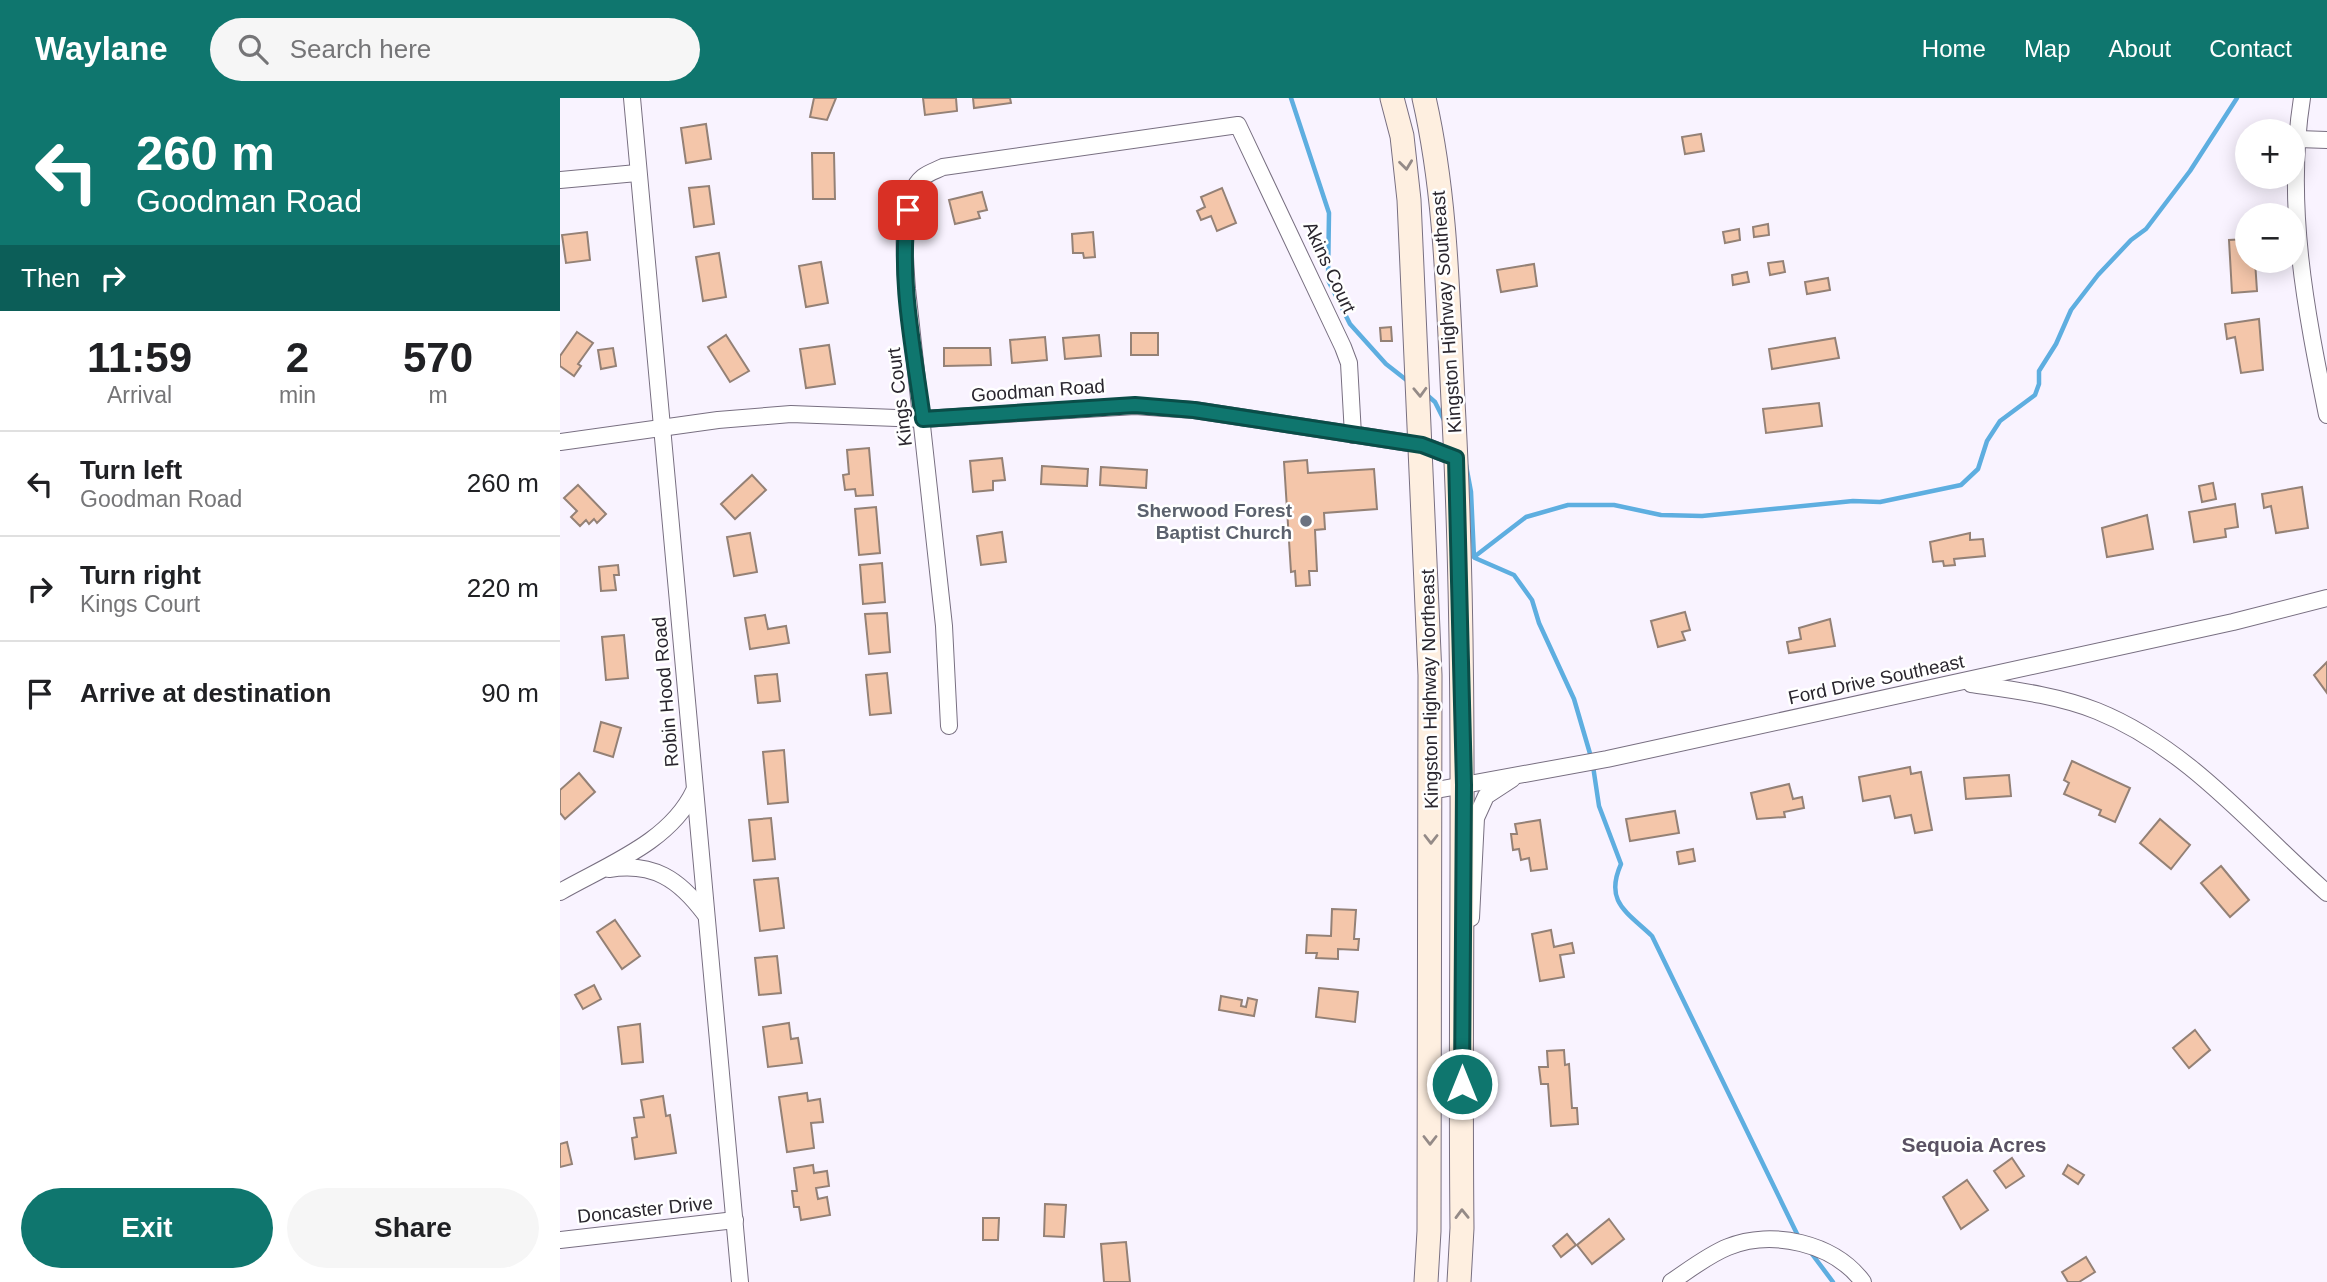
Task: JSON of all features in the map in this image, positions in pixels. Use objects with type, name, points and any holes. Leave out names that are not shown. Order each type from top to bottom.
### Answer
[{"type":"main road","name":"Kingston Highway Northeast","points":[[1392,98],[1402,136],[1409,200],[1422,445],[1430,675],[1429,1231],[1426,1282]]},
{"type":"main road","name":"Kingston Highway Southeast","points":[[1424,98],[1432,132],[1440,205],[1456,458],[1464,785],[1462,1228],[1459,1282]]},
{"type":"street","name":"Robin Hood Road","points":[[632,98],[740,1282]]},
{"type":"street","points":[[2300,119],[2302,98]]},
{"type":"street","name":"Kings Court","points":[[949,726],[944,626],[923,419],[906,289],[904,235],[912,191],[922,177],[943,167],[1238,125]]},
{"type":"street","name":"Akins Court","points":[[1238,125],[1349,363],[1353,435]]},
{"type":"street","points":[[2305,139],[2327,140]]},
{"type":"street","points":[[560,180],[637,173]]},
{"type":"street","points":[[2296,189],[2299,257],[2327,415]]},
{"type":"street","name":"Goodman Road","points":[[560,442],[792,414],[923,419],[1135,405],[1194,410],[1422,445],[1456,458]]},
{"type":"street","name":"Ford Drive Southeast","points":[[1431,791],[1607,759],[2233,622],[2327,598]]},
{"type":"street","points":[[1962,682],[2057,698],[2097,711],[2131,728],[2170,751],[2215,788],[2327,893]]},
{"type":"street","points":[[1462,979],[1475,890],[1476,818],[1486,796],[1519,774]]},
{"type":"street","points":[[560,892],[667,829],[686,808],[695,788]]},
{"type":"street","points":[[597,871],[631,866],[664,875],[693,897],[707,916]]},
{"type":"street","name":"Doncaster Drive","points":[[560,1240],[736,1220]]},
{"type":"street","points":[[1671,1282],[1728,1247],[1774,1239],[1812,1246],[1841,1262],[1863,1282]]},
{"type":"building","points":[[814,98],[836,98],[827,120],[810,117]]},
{"type":"building","points":[[923,98],[956,98],[957,111],[925,115]]},
{"type":"building","points":[[973,98],[1010,98],[1011,103],[974,108]]},
{"type":"building","points":[[706,124],[711,159],[686,163],[681,128]]},
{"type":"building","points":[[1701,134],[1704,151],[1685,154],[1682,137]]},
{"type":"building","points":[[812,153],[834,153],[835,199],[813,199]]},
{"type":"building","points":[[709,186],[714,224],[694,227],[689,188]]},
{"type":"building","points":[[1222,188],[1236,223],[1217,231],[1211,216],[1201,220],[1197,211],[1205,207],[1201,197]]},
{"type":"building","points":[[982,192],[987,210],[978,212],[980,218],[955,224],[949,200]]},
{"type":"building","points":[[1768,224],[1769,235],[1754,237],[1753,227]]},
{"type":"building","points":[[1739,229],[1740,240],[1725,243],[1723,232]]},
{"type":"building","points":[[587,232],[590,260],[566,263],[562,235]]},
{"type":"building","points":[[1093,232],[1095,257],[1084,258],[1083,253],[1073,253],[1072,234]]},
{"type":"building","points":[[2229,240],[2235,240],[2235,273],[2256,273],[2257,291],[2232,293]]},
{"type":"building","points":[[719,253],[726,297],[703,301],[696,257]]},
{"type":"building","points":[[1783,261],[1785,272],[1770,275],[1768,263]]},
{"type":"building","points":[[821,262],[828,303],[806,307],[799,266]]},
{"type":"building","points":[[1534,264],[1537,286],[1501,292],[1497,270]]},
{"type":"building","points":[[1747,272],[1749,282],[1733,285],[1732,275]]},
{"type":"building","points":[[1828,278],[1830,290],[1807,294],[1805,282]]},
{"type":"building","points":[[2259,319],[2263,370],[2241,373],[2235,337],[2227,339],[2225,324]]},
{"type":"building","points":[[1391,327],[1392,341],[1381,341],[1380,328]]},
{"type":"building","points":[[577,332],[593,343],[578,364],[581,366],[574,376],[560,366],[560,356]]},
{"type":"building","points":[[1131,333],[1158,333],[1158,355],[1131,355]]},
{"type":"building","points":[[726,335],[749,371],[730,382],[708,347]]},
{"type":"building","points":[[1099,335],[1101,356],[1065,359],[1063,338]]},
{"type":"building","points":[[1045,337],[1047,360],[1012,363],[1010,340]]},
{"type":"building","points":[[1835,338],[1839,358],[1772,369],[1769,349]]},
{"type":"building","points":[[829,345],[835,384],[806,388],[800,349]]},
{"type":"building","points":[[613,348],[616,366],[601,369],[598,350]]},
{"type":"building","points":[[944,348],[990,348],[991,365],[944,366]]},
{"type":"building","points":[[1819,403],[1822,426],[1766,433],[1763,409]]},
{"type":"building","points":[[869,448],[873,495],[856,496],[855,489],[845,490],[843,475],[849,474],[847,450]]},
{"type":"building","points":[[1002,458],[1005,480],[993,481],[993,490],[973,492],[970,461]]},
{"type":"building","name":"Sherwood Forest Baptist Church","points":[[1307,460],[1308,473],[1374,469],[1377,509],[1324,513],[1325,529],[1315,530],[1317,571],[1309,571],[1310,585],[1296,586],[1295,571],[1291,572],[1284,462]]},
{"type":"building","points":[[1042,466],[1088,469],[1087,486],[1041,484]]},
{"type":"building","points":[[1101,467],[1147,470],[1146,488],[1100,485]]},
{"type":"building","points":[[752,475],[766,490],[735,519],[721,504]]},
{"type":"building","points":[[2213,483],[2216,499],[2202,502],[2199,486]]},
{"type":"building","points":[[578,485],[606,514],[597,523],[594,519],[589,524],[586,520],[580,526],[571,517],[577,511],[564,498]]},
{"type":"building","points":[[2302,487],[2308,528],[2276,533],[2271,506],[2264,508],[2262,494]]},
{"type":"building","points":[[2235,504],[2238,527],[2225,529],[2226,537],[2194,542],[2189,512]]},
{"type":"building","points":[[876,507],[880,553],[859,555],[855,509]]},
{"type":"building","points":[[2147,515],[2153,549],[2107,557],[2102,528]]},
{"type":"building","points":[[1002,532],[1006,562],[981,565],[977,536]]},
{"type":"building","points":[[750,533],[757,572],[734,576],[727,537]]},
{"type":"building","points":[[1970,533],[1970,540],[1983,539],[1985,556],[1954,559],[1955,565],[1944,566],[1943,561],[1933,562],[1930,542]]},
{"type":"building","points":[[882,563],[885,602],[863,604],[860,565]]},
{"type":"building","points":[[618,565],[619,575],[614,575],[616,590],[601,591],[599,567]]},
{"type":"building","points":[[1685,612],[1690,630],[1682,632],[1685,640],[1658,647],[1651,621]]},
{"type":"building","points":[[887,613],[890,652],[869,654],[865,614]]},
{"type":"building","points":[[765,615],[768,629],[786,626],[789,643],[750,649],[745,618]]},
{"type":"building","points":[[1830,619],[1835,646],[1789,653],[1787,642],[1801,639],[1799,628]]},
{"type":"building","points":[[624,635],[628,678],[606,680],[602,637]]},
{"type":"building","points":[[2327,662],[2327,693],[2314,675]]},
{"type":"building","points":[[887,673],[891,713],[870,715],[866,675]]},
{"type":"building","points":[[777,674],[780,701],[758,703],[755,676]]},
{"type":"building","points":[[601,722],[621,728],[613,757],[594,751]]},
{"type":"building","points":[[784,750],[788,802],[768,804],[763,752]]},
{"type":"building","points":[[2072,761],[2130,788],[2115,822],[2099,815],[2101,810],[2064,794],[2069,783],[2064,780]]},
{"type":"building","points":[[1910,767],[1911,774],[1921,772],[1932,830],[1915,833],[1911,815],[1895,818],[1890,796],[1863,801],[1859,777]]},
{"type":"building","points":[[579,773],[595,792],[565,819],[560,813],[560,790]]},
{"type":"building","points":[[2009,775],[2011,796],[1966,799],[1964,778]]},
{"type":"building","points":[[1789,784],[1793,799],[1802,797],[1804,808],[1784,812],[1785,817],[1757,819],[1751,793]]},
{"type":"building","points":[[1675,811],[1679,833],[1630,841],[1626,819]]},
{"type":"building","points":[[771,818],[775,859],[753,861],[749,820]]},
{"type":"building","points":[[2160,819],[2190,845],[2171,869],[2140,843]]},
{"type":"building","points":[[1540,820],[1547,869],[1531,871],[1529,858],[1521,860],[1519,849],[1513,850],[1511,834],[1517,834],[1515,824]]},
{"type":"building","points":[[1693,849],[1695,861],[1679,864],[1677,852]]},
{"type":"building","points":[[2221,866],[2249,900],[2230,917],[2201,883]]},
{"type":"building","points":[[778,878],[784,928],[760,931],[754,880]]},
{"type":"building","points":[[1332,909],[1356,910],[1354,939],[1359,939],[1358,950],[1338,949],[1338,959],[1316,958],[1317,953],[1306,953],[1307,935],[1331,936]]},
{"type":"building","points":[[615,920],[640,956],[622,969],[597,932]]},
{"type":"building","points":[[1551,930],[1554,947],[1572,943],[1574,953],[1560,955],[1564,977],[1540,981],[1532,934]]},
{"type":"building","points":[[777,956],[781,993],[759,995],[755,958]]},
{"type":"building","points":[[594,985],[601,999],[583,1009],[575,995]]},
{"type":"building","points":[[1319,988],[1358,992],[1355,1022],[1316,1017]]},
{"type":"building","points":[[1221,996],[1242,1000],[1241,1006],[1246,1007],[1248,998],[1257,1000],[1254,1016],[1219,1010]]},
{"type":"building","points":[[789,1023],[791,1039],[798,1038],[802,1063],[768,1067],[763,1027]]},
{"type":"building","points":[[640,1024],[643,1062],[622,1064],[618,1027]]},
{"type":"building","points":[[2195,1030],[2210,1050],[2189,1068],[2173,1048]]},
{"type":"building","points":[[1564,1050],[1565,1065],[1569,1064],[1572,1108],[1577,1108],[1578,1124],[1551,1126],[1548,1084],[1541,1084],[1539,1067],[1548,1067],[1547,1051]]},
{"type":"building","points":[[807,1093],[808,1101],[820,1099],[823,1122],[811,1123],[814,1148],[787,1152],[779,1097]]},
{"type":"building","points":[[663,1096],[666,1116],[670,1115],[676,1153],[635,1159],[632,1138],[637,1137],[634,1118],[644,1117],[641,1100]]},
{"type":"building","points":[[567,1142],[572,1164],[560,1167],[560,1144]]},
{"type":"building","points":[[2012,1158],[2024,1176],[2006,1188],[1994,1171]]},
{"type":"building","points":[[813,1165],[814,1173],[827,1171],[829,1186],[816,1188],[818,1199],[827,1197],[830,1215],[801,1220],[799,1207],[794,1207],[792,1191],[797,1191],[794,1168]]},
{"type":"building","points":[[2068,1165],[2084,1175],[2078,1184],[2063,1174]]},
{"type":"building","points":[[1967,1180],[1988,1210],[1961,1229],[1943,1197]]},
{"type":"building","points":[[1045,1204],[1066,1205],[1064,1237],[1044,1236]]},
{"type":"building","points":[[983,1218],[999,1218],[998,1240],[983,1240]]},
{"type":"building","points":[[1609,1219],[1624,1239],[1592,1264],[1577,1245]]},
{"type":"building","points":[[1567,1234],[1576,1245],[1561,1257],[1553,1246]]},
{"type":"building","points":[[1126,1242],[1130,1282],[1104,1282],[1101,1244]]},
{"type":"building","points":[[2086,1257],[2095,1272],[2079,1282],[2068,1282],[2062,1272]]},
{"type":"waterway","points":[[1291,98],[1329,213],[1328,280],[1350,324],[1386,364],[1409,382]]},
{"type":"waterway","points":[[1474,557],[1526,517],[1568,505],[1614,505],[1661,515],[1702,516],[1853,501],[1880,502],[1961,485],[1978,469],[1987,441],[2000,421],[2035,395],[2039,384],[2039,371],[2056,344],[2071,310],[2098,275],[2131,240],[2146,229],[2190,171],[2237,98]]},
{"type":"waterway","points":[[1427,395],[1435,402],[1445,422]]},
{"type":"waterway","points":[[1466,465],[1471,492],[1474,557]]},
{"type":"waterway","points":[[1475,558],[1514,575],[1532,600],[1539,623],[1574,699],[1591,757]]},
{"type":"waterway","points":[[1593,766],[1599,806],[1621,864],[1616,877],[1617,897],[1627,913],[1652,936],[1799,1238]]},
{"type":"waterway","points":[[1809,1250],[1833,1282]]},
{"type":"place","name":"Sherwood Forest Baptist Church","points":[[1306,521]]},
{"type":"district","name":"Sequoia Acres","points":[[1974,1145]]},
{"type":"route","points":[[908,210],[904,235],[906,289],[923,419],[1135,405],[1194,410],[1422,445],[1456,458],[1464,785],[1462,1084]]}]
